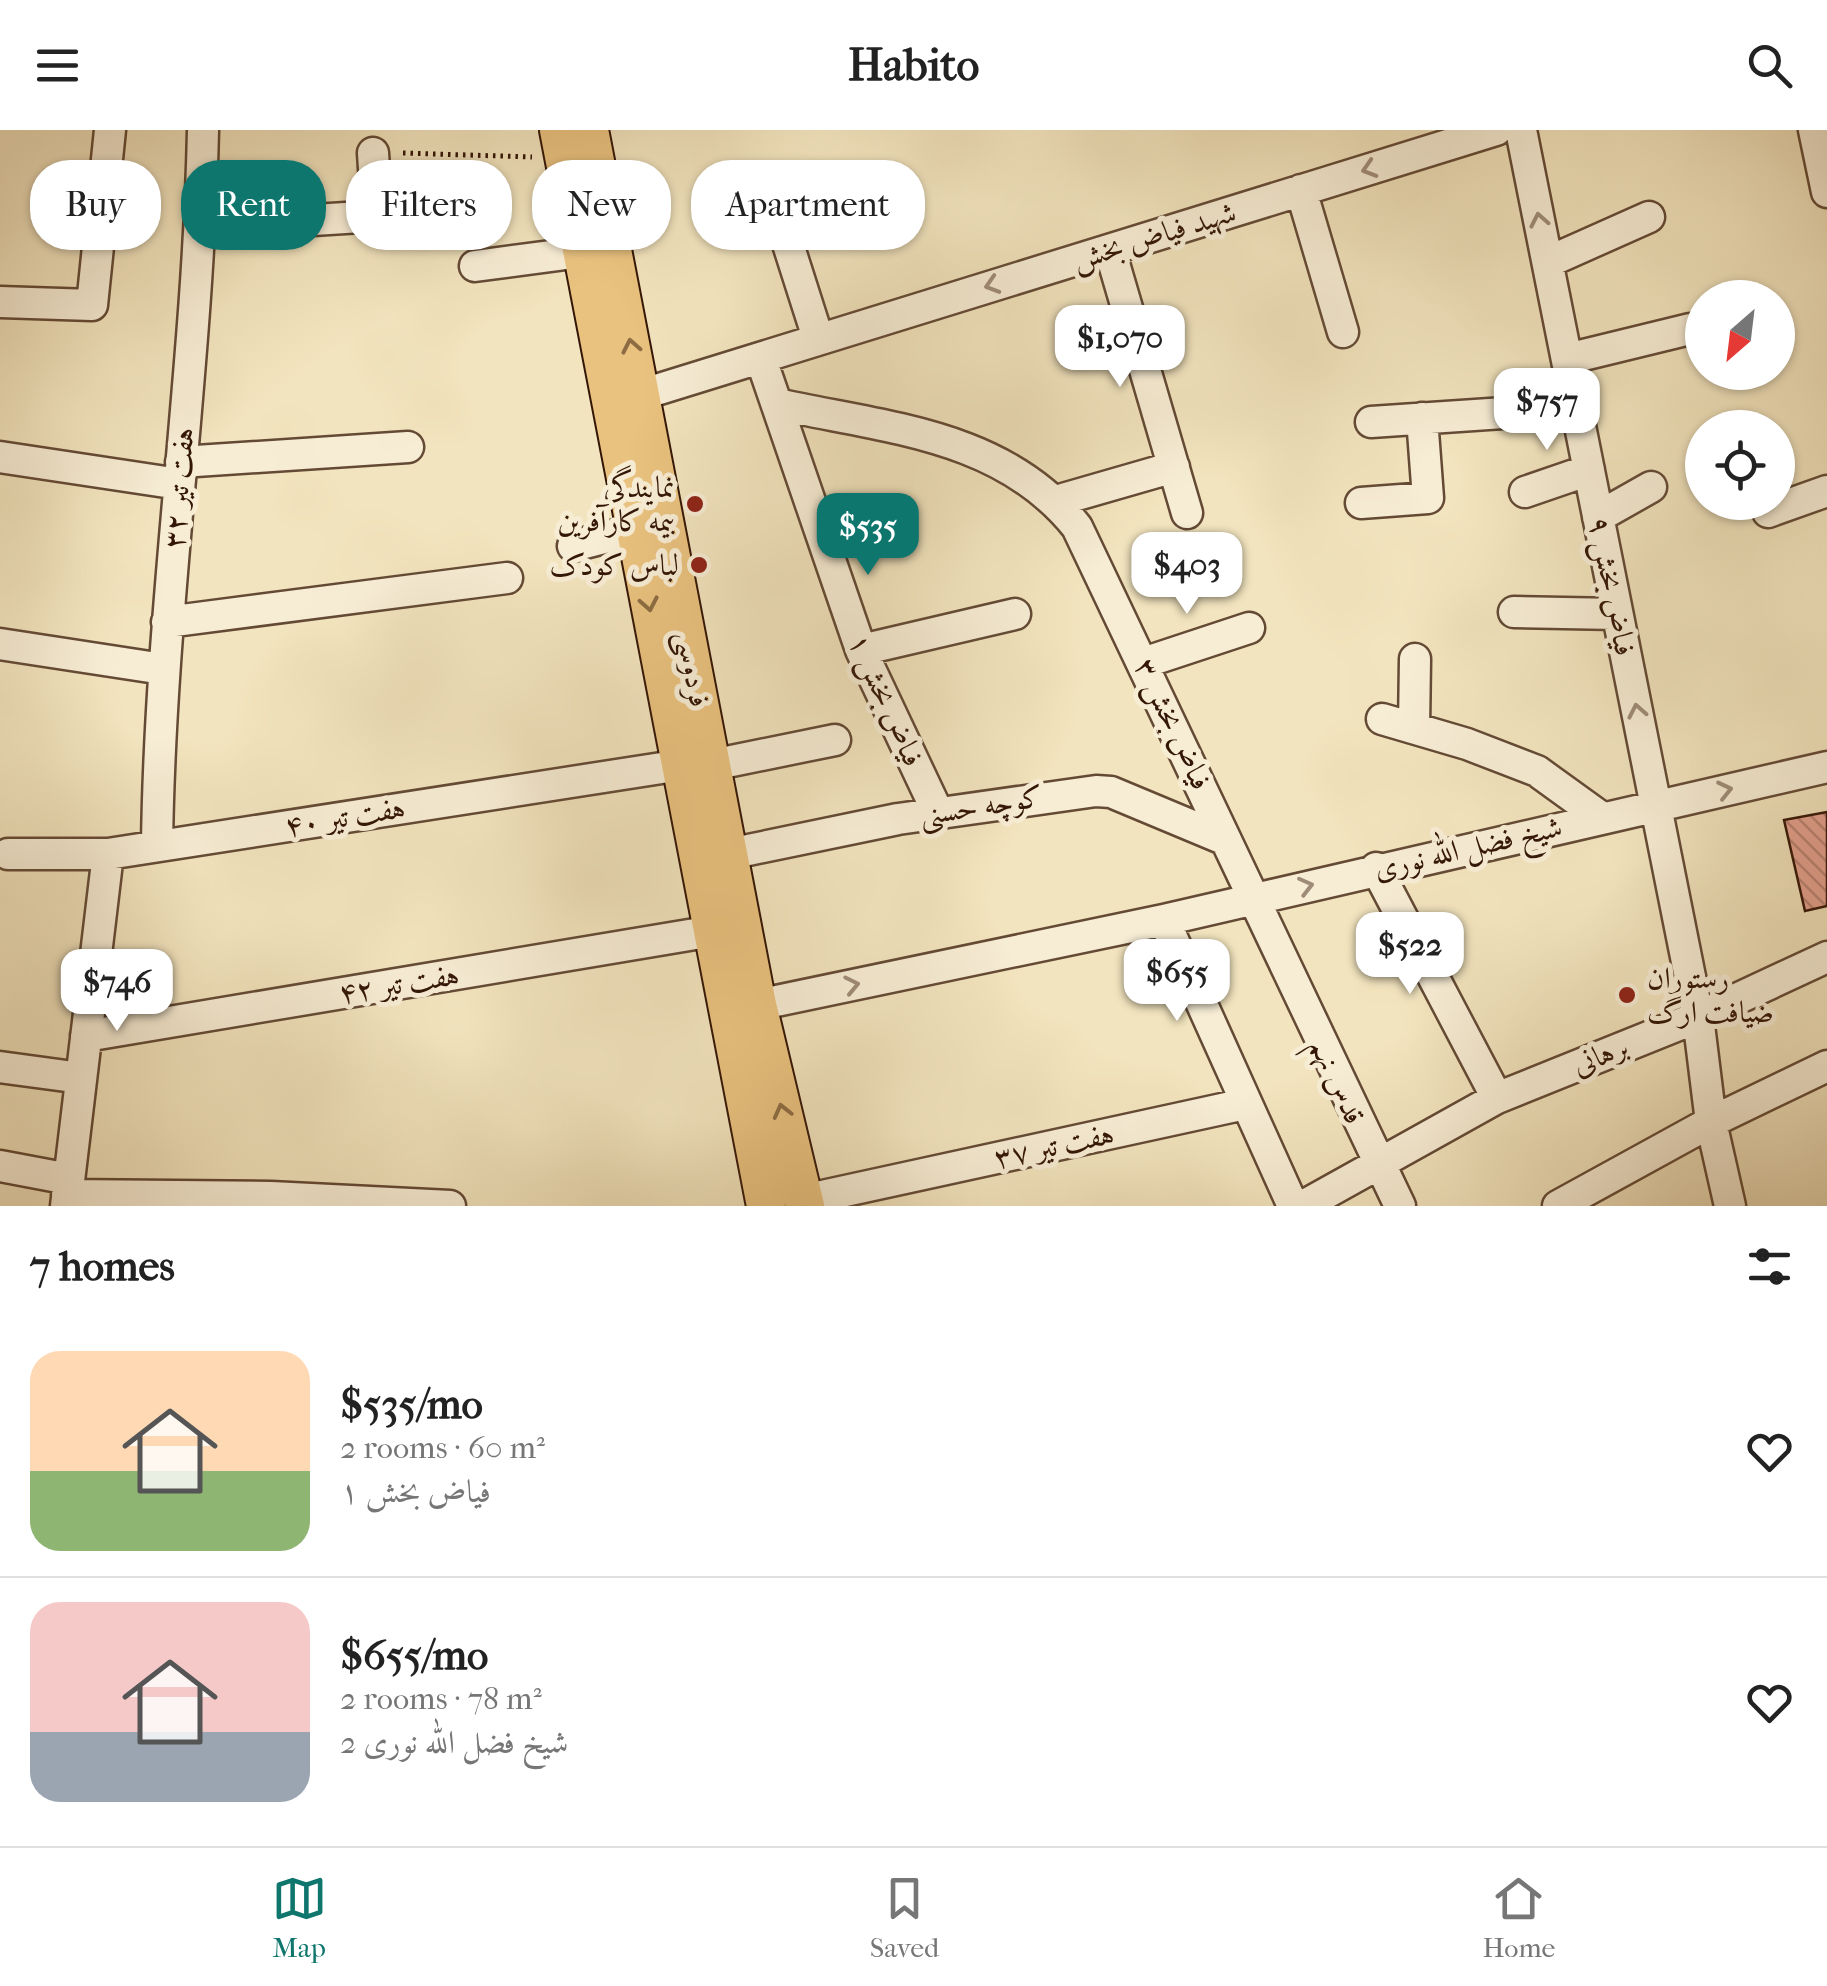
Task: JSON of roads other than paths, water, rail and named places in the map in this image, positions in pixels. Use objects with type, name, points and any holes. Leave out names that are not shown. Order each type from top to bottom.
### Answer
[{"type":"main road","name":"فردوسی","points":[[571,139],[582,252],[625,398],[635,530],[696,765],[729,854],[741,1008],[766,1206]]},
{"type":"main road","name":"فردوسی","points":[[571,139],[696,765],[713,931],[804,1203]]},
{"type":"street","points":[[0,302],[92,305],[110,130]]},
{"type":"street","name":"هفت تیر ۳۲","points":[[202,160],[203,130]]},
{"type":"street","name":"شهید فیاض بخش","points":[[625,398],[1496,130]]},
{"type":"street","name":"فیاض بخش ۹","points":[[1521,130],[1698,1017],[1711,1122],[1730,1206]]},
{"type":"street","points":[[1814,130],[1827,192]]},
{"type":"street","points":[[326,219],[377,216],[373,152]]},
{"type":"street","points":[[1301,190],[1343,332]]},
{"type":"street","points":[[1548,262],[1649,216]]},
{"type":"street","name":"هفت تیر ۳۲","points":[[157,846],[163,670],[199,250]]},
{"type":"street","points":[[790,250],[818,338]]},
{"type":"street","points":[[1110,250],[1187,513]]},
{"type":"street","points":[[475,266],[582,252]]},
{"type":"street","points":[[1567,360],[1685,330]]},
{"type":"street","name":"فیاض بخش ۱","points":[[761,358],[861,650],[938,813]]},
{"type":"street","name":"فیاض بخش ۳","points":[[776,404],[980,450],[1020,472],[1056,501],[1077,528],[1143,663],[1251,900]]},
{"type":"street","points":[[1370,422],[1577,408]]},
{"type":"street","points":[[1362,504],[1428,498],[1422,418]]},
{"type":"street","points":[[0,457],[180,473],[408,447]]},
{"type":"street","points":[[1056,501],[1174,467]]},
{"type":"street","points":[[1525,492],[1589,470]]},
{"type":"street","points":[[1598,517],[1652,487]]},
{"type":"street","points":[[1795,503],[1827,492]]},
{"type":"street","points":[[573,546],[635,530]]},
{"type":"street","points":[[167,622],[507,578]]},
{"type":"street","points":[[1514,612],[1617,614]]},
{"type":"street","points":[[861,650],[1015,614]]},
{"type":"street","points":[[1143,663],[1250,628]]},
{"type":"street","points":[[0,644],[163,670]]},
{"type":"street","points":[[1414,728],[1415,660]]},
{"type":"street","points":[[1382,719],[1536,772],[1602,818]]},
{"type":"street","name":"هفت تیر ۴۰","points":[[8,854],[108,854],[696,765],[835,740]]},
{"type":"street","name":"شیخ فضل الله نوری","points":[[741,1008],[1164,920],[1827,767]]},
{"type":"street","name":"کوچه حسنی","points":[[729,854],[938,813],[1078,792],[1111,792],[1226,840]]},
{"type":"street","points":[[67,1194],[108,854]]},
{"type":"street","points":[[1376,868],[1496,1098]]},
{"type":"street","name":"قدس نهم","points":[[1251,900],[1400,1206]]},
{"type":"street","points":[[1164,920],[1293,1206]]},
{"type":"street","name":"هفت تیر ۴۲","points":[[86,1036],[713,931]]},
{"type":"street","name":"برهانی","points":[[1303,1206],[1496,1098],[1698,1017],[1827,957]]},
{"type":"street","points":[[1558,1206],[1711,1122],[1827,1066]]},
{"type":"street","points":[[0,1067],[81,1078]]},
{"type":"street","name":"هفت تیر ۳۷","points":[[804,1203],[1245,1104]]},
{"type":"street","points":[[0,1166],[67,1194],[271,1197],[450,1206]]},
{"type":"place","name":"نمایندگی بیمه کارآفرین","points":[[695,504]]},
{"type":"place","name":"لباس کودک","points":[[699,565]]},
{"type":"place","name":"رستوران ضیافت ارگ","points":[[1627,995]]}]
